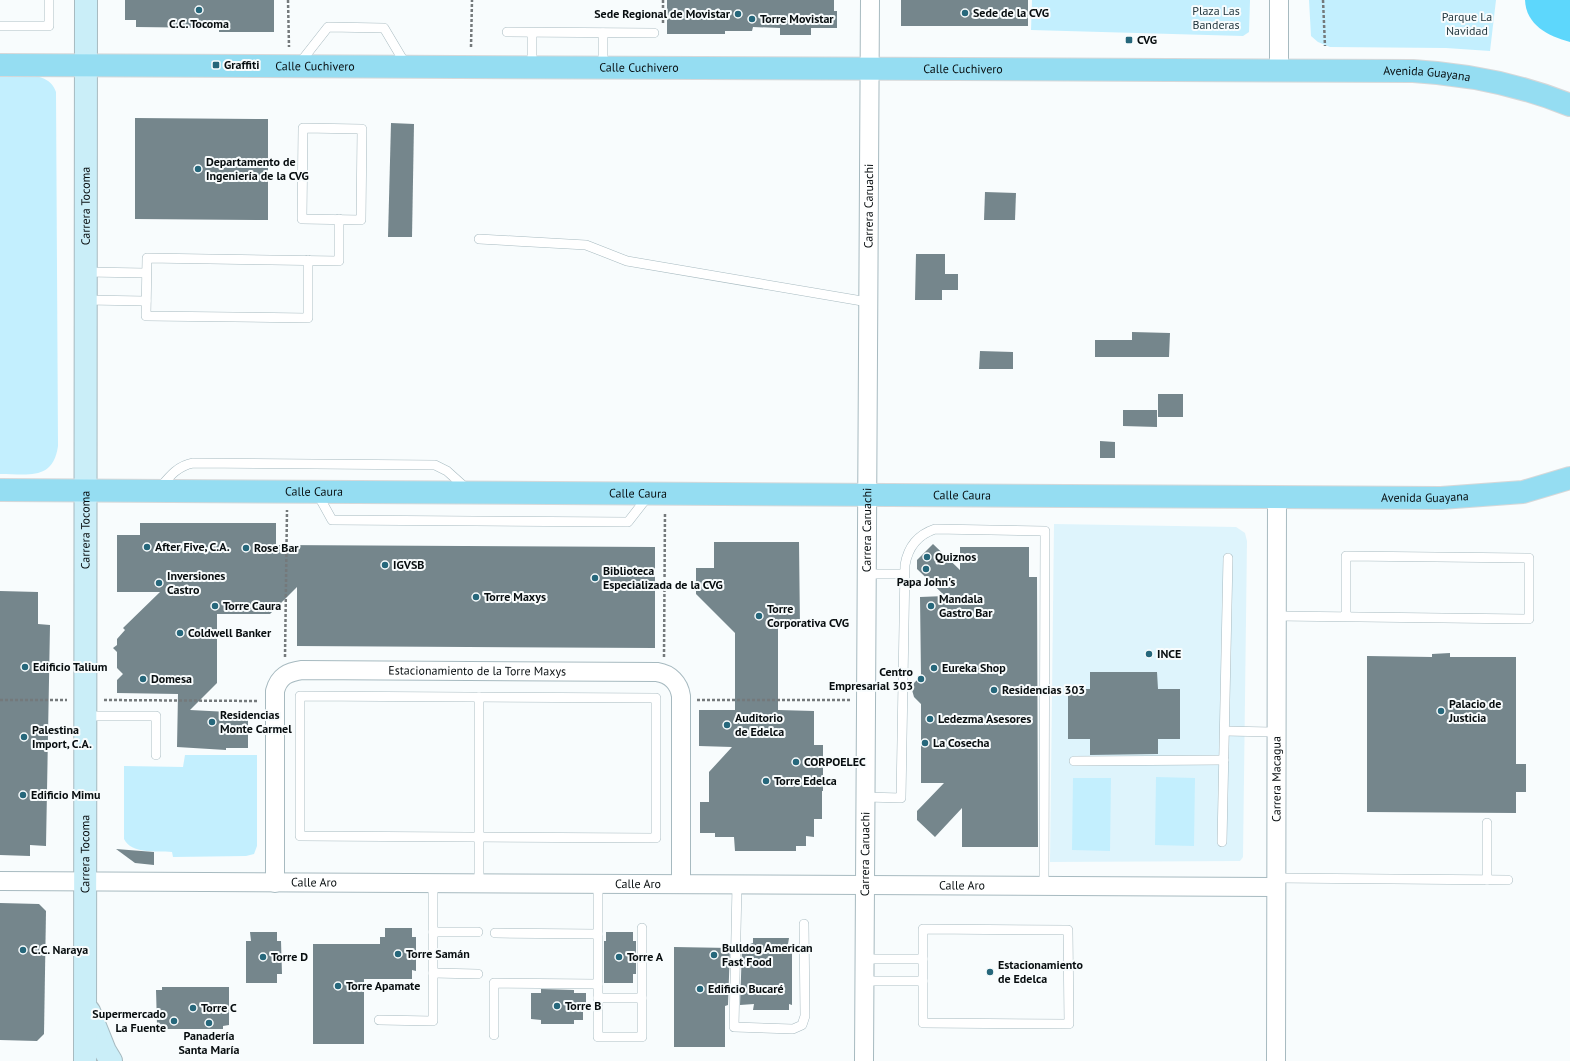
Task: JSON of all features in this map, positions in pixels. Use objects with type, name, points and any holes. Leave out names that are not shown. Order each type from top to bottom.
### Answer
[{"type":"main road","name":"Calle Cuchivero","points":[[0,65],[1279,71]]},
{"type":"main road","name":"Avenida Guayana","points":[[1279,71],[1412,71],[1451,74],[1510,86],[1570,105]]},
{"type":"main road","name":"Avenida Guayana","points":[[1277,496],[1473,497],[1523,492],[1570,478]]},
{"type":"main road","name":"Calle Caura","points":[[0,490],[1277,496]]},
{"type":"street","name":"Carrera Tocoma","points":[[85,1061],[86,0]]},
{"type":"street","name":"Carrera Caruachi","points":[[864,1061],[870,0]]},
{"type":"street","points":[[1279,0],[1279,71]]},
{"type":"street","name":"Carrera Macagua","points":[[1276,1061],[1277,496]]},
{"type":"street","name":"Estacionamiento de la Torre Maxys","points":[[285,674],[302,670],[661,673]]},
{"type":"street","points":[[661,673],[670,677],[677,683],[681,700],[681,884]]},
{"type":"street","points":[[275,883],[275,702],[276,686],[285,674]]},
{"type":"street","name":"Calle Aro","points":[[0,882],[1044,886],[1276,883]]},
{"type":"street","points":[[85,1000],[105,1051],[111,1061]]},
{"type":"lane","points":[[0,26],[49,26],[49,0]]},
{"type":"lane","points":[[293,66],[328,27],[356,27],[384,28],[407,67]]},
{"type":"lane","points":[[507,32],[654,33]]},
{"type":"lane","points":[[532,33],[532,67]]},
{"type":"lane","points":[[602,33],[602,68]]},
{"type":"lane","points":[[303,128],[362,129],[361,220],[339,219],[302,219],[303,128]]},
{"type":"lane","points":[[308,260],[308,318],[146,316],[147,258],[308,260],[339,261],[339,219]]},
{"type":"lane","points":[[479,239],[586,244],[627,261],[868,302]]},
{"type":"lane","points":[[86,272],[146,273]]},
{"type":"lane","points":[[86,300],[146,301]]},
{"type":"lane","points":[[157,491],[180,467],[193,463],[435,464],[447,471],[470,493]]},
{"type":"lane","points":[[316,492],[332,520],[628,522],[658,494]]},
{"type":"lane","points":[[866,797],[901,798],[904,574],[908,551],[918,537],[927,532],[944,529],[1045,531],[1044,886]]},
{"type":"lane","points":[[1276,616],[1346,617],[1529,619],[1529,558],[1346,556],[1346,617]]},
{"type":"lane","points":[[1222,842],[1228,558]]},
{"type":"lane","points":[[867,574],[904,574]]},
{"type":"lane","points":[[300,696],[656,698],[656,838],[478,837],[300,836],[300,696]]},
{"type":"lane","points":[[479,697],[479,884]]},
{"type":"lane","points":[[85,708],[156,716],[156,756]]},
{"type":"lane","points":[[1225,731],[1276,732]]},
{"type":"lane","points":[[1074,761],[1224,760]]},
{"type":"lane","points":[[1487,823],[1487,880]]},
{"type":"lane","points":[[1276,883],[1508,880]]},
{"type":"lane","points":[[379,1020],[433,1021],[433,884]]},
{"type":"lane","points":[[598,884],[598,1037],[642,1037],[642,928]]},
{"type":"lane","points":[[737,885],[734,1027],[793,1029],[802,1024],[805,1016],[804,924]]},
{"type":"lane","points":[[923,929],[1068,930],[1068,1024],[923,1024],[923,959],[923,929]]},
{"type":"lane","points":[[433,932],[478,932]]},
{"type":"lane","points":[[495,933],[598,934]]},
{"type":"lane","points":[[865,959],[923,959]]},
{"type":"lane","points":[[433,973],[478,974]]},
{"type":"lane","points":[[865,981],[923,981]]},
{"type":"lane","points":[[494,1035],[494,984],[598,984]]},
{"type":"lane","points":[[598,998],[642,998]]},
{"type":"path","points":[[288,0],[293,66]]},
{"type":"path","points":[[470,67],[472,0]]},
{"type":"path","points":[[1323,0],[1325,46]]},
{"type":"path","points":[[285,674],[287,492]]},
{"type":"path","points":[[658,494],[664,668],[661,673]]},
{"type":"path","points":[[0,700],[85,708],[275,702]]},
{"type":"path","points":[[681,700],[866,700]]},
{"type":"shaded area","points":[[1525,0],[1570,0],[1570,42],[1546,33],[1534,23],[1526,9]]},
{"type":"shaded area","name":"INCE","points":[[1054,524],[1236,527],[1245,533],[1247,541],[1243,857],[1240,861],[1050,862]]},
{"type":"green space","name":"Plaza Las Banderas","points":[[1032,0],[1250,0],[1249,32],[1243,36],[1031,30]]},
{"type":"green space","name":"Parque La Navidad","points":[[1309,0],[1496,0],[1490,51],[1446,48],[1330,47],[1318,42],[1311,36]]},
{"type":"green space","points":[[0,75],[40,77],[47,80],[56,92],[58,446],[51,465],[38,473],[29,474],[0,474]]},
{"type":"green space","points":[[185,755],[257,755],[257,846],[254,854],[246,856],[173,857],[172,852],[145,851],[127,844],[124,839],[124,766],[183,767]]},
{"type":"green space","points":[[1156,777],[1195,778],[1194,846],[1155,845]]},
{"type":"green space","points":[[1073,778],[1111,778],[1110,851],[1072,850]]},
{"type":"building","name":"C.C. Tocoma","points":[[125,0],[274,0],[274,32],[219,32],[219,28],[136,27],[136,20],[125,20]]},
{"type":"building","name":"Torre Movistar","points":[[667,0],[834,0],[834,11],[837,11],[837,28],[811,28],[811,35],[780,35],[780,28],[753,27],[752,31],[725,31],[725,34],[667,34]]},
{"type":"building","name":"Sede de la CVG","points":[[901,0],[1028,0],[1028,26],[901,26]]},
{"type":"building","points":[[135,118],[268,119],[268,220],[135,219]]},
{"type":"building","points":[[391,123],[414,124],[412,237],[388,237]]},
{"type":"building","points":[[985,192],[1016,193],[1015,220],[984,220]]},
{"type":"building","points":[[916,254],[945,254],[945,274],[958,274],[958,290],[942,290],[942,300],[915,300]]},
{"type":"building","points":[[1132,332],[1170,333],[1169,357],[1095,357],[1095,340],[1132,340]]},
{"type":"building","points":[[980,351],[1013,352],[1013,369],[979,369]]},
{"type":"building","points":[[1158,394],[1183,394],[1183,417],[1158,417]]},
{"type":"building","points":[[1123,410],[1157,410],[1157,427],[1123,426]]},
{"type":"building","points":[[1100,441],[1115,442],[1115,458],[1100,458]]},
{"type":"building","points":[[140,523],[276,523],[276,545],[655,547],[655,648],[297,646],[297,587],[270,614],[217,614],[217,683],[190,710],[248,713],[248,748],[226,748],[226,750],[177,747],[178,694],[117,693],[117,680],[123,674],[117,668],[117,652],[113,648],[117,645],[117,639],[125,630],[123,628],[160,592],[117,592],[117,535],[140,535]]},
{"type":"building","points":[[714,542],[799,542],[800,628],[778,628],[778,710],[814,711],[814,745],[823,745],[823,791],[822,819],[814,819],[814,837],[806,836],[806,846],[796,846],[796,851],[735,851],[734,837],[715,837],[715,833],[700,833],[700,802],[709,802],[709,772],[732,747],[699,746],[699,710],[735,710],[735,633],[696,594],[696,568],[714,568]]},
{"type":"building","name":"Residencias 303","points":[[933,544],[960,570],[960,547],[1029,547],[1029,577],[1037,577],[1038,847],[962,847],[962,808],[935,837],[917,820],[917,811],[944,783],[921,783],[921,704],[914,697],[912,690],[914,683],[921,676],[920,597],[945,596],[917,569],[917,560]]},
{"type":"building","points":[[0,591],[38,592],[38,624],[50,625],[46,846],[30,845],[30,856],[0,855]]},
{"type":"building","name":"Palacio de Justicia","points":[[1450,653],[1450,657],[1516,657],[1516,764],[1526,764],[1526,792],[1516,792],[1516,813],[1367,812],[1367,656],[1432,657],[1432,654]]},
{"type":"building","points":[[1090,672],[1157,672],[1158,689],[1180,689],[1180,739],[1158,739],[1158,754],[1090,755],[1090,739],[1068,739],[1068,689],[1090,689]]},
{"type":"building","points":[[116,849],[154,852],[154,865],[135,863]]},
{"type":"building","name":"C.C. Naraya","points":[[0,903],[39,904],[46,911],[44,1034],[37,1041],[0,1040]]},
{"type":"building","points":[[385,928],[412,928],[412,937],[416,937],[416,971],[412,970],[412,979],[364,979],[364,1044],[313,1044],[313,944],[380,944],[380,937],[385,937]]},
{"type":"building","name":"Torre D","points":[[250,932],[277,932],[277,941],[281,941],[282,974],[277,974],[277,983],[246,983],[246,941],[251,941]]},
{"type":"building","name":"Torre A","points":[[606,932],[633,932],[633,941],[636,941],[636,974],[633,974],[633,983],[604,983],[604,941],[606,941]]},
{"type":"building","points":[[753,938],[789,938],[788,944],[792,944],[792,1005],[789,1004],[789,1010],[753,1010],[754,1004],[740,1005],[742,948],[750,947],[750,944],[753,943]]},
{"type":"building","name":"Edificio Bucaré","points":[[674,947],[730,948],[728,1005],[725,1006],[725,1047],[674,1047]]},
{"type":"building","name":"Torre C","points":[[162,987],[229,987],[229,1025],[223,1026],[223,1029],[162,1029],[162,1025],[157,1025],[156,990],[162,990]]},
{"type":"building","name":"Torre B","points":[[541,989],[574,990],[574,993],[586,993],[586,1010],[583,1011],[583,1020],[574,1020],[574,1024],[541,1024],[541,1020],[531,1019],[531,993],[541,993]]},
{"type":"place","name":"C.C. Tocoma","points":[[199,10]]},
{"type":"place","name":"Sede de la CVG","points":[[965,13]]},
{"type":"place","name":"Sede Regional de Movistar","points":[[738,14]]},
{"type":"place","name":"Torre Movistar","points":[[752,19]]},
{"type":"place","name":"CVG","points":[[1129,40]]},
{"type":"place","name":"Graffiti","points":[[216,65]]},
{"type":"place","name":"Departamento de Ingeniería de la CVG","points":[[198,169]]},
{"type":"place","name":"After Five, C.A.","points":[[147,547]]},
{"type":"place","name":"Rose Bar","points":[[246,548]]},
{"type":"place","name":"Quiznos","points":[[927,557]]},
{"type":"place","name":"IGVSB","points":[[385,565]]},
{"type":"place","name":"Papa John's","points":[[926,569]]},
{"type":"place","name":"Biblioteca Especializada de la CVG","points":[[595,578]]},
{"type":"place","name":"Inversiones Castro","points":[[159,583]]},
{"type":"place","name":"Torre Maxys","points":[[476,597]]},
{"type":"place","name":"Torre Caura","points":[[215,606]]},
{"type":"place","name":"Mandala Gastro Bar","points":[[931,606]]},
{"type":"place","name":"Torre Corporativa CVG","points":[[759,616]]},
{"type":"place","name":"Coldwell Banker","points":[[180,633]]},
{"type":"place","name":"INCE","points":[[1149,654]]},
{"type":"place","name":"Edificio Talium","points":[[25,667]]},
{"type":"place","name":"Eureka Shop","points":[[934,668]]},
{"type":"place","name":"Domesa","points":[[143,679]]},
{"type":"place","name":"Centro Empresarial 303","points":[[921,679]]},
{"type":"place","name":"Residencias 303","points":[[994,690]]},
{"type":"place","name":"Palacio de Justicia","points":[[1441,711]]},
{"type":"place","name":"Ledezma Asesores","points":[[930,719]]},
{"type":"place","name":"Residencias Monte Carmel","points":[[212,722]]},
{"type":"place","name":"Auditorio de Edelca","points":[[727,725]]},
{"type":"place","name":"Palestina Import, C.A.","points":[[24,737]]},
{"type":"place","name":"La Cosecha","points":[[925,743]]},
{"type":"place","name":"CORPOELEC","points":[[796,762]]},
{"type":"place","name":"Torre Edelca","points":[[766,781]]},
{"type":"place","name":"Edificio Mimu","points":[[23,795]]},
{"type":"place","name":"C.C. Naraya","points":[[23,950]]},
{"type":"place","name":"Torre Samán","points":[[398,954]]},
{"type":"place","name":"Bulldog American Fast Food","points":[[714,955]]},
{"type":"place","name":"Torre D","points":[[263,957]]},
{"type":"place","name":"Torre A","points":[[619,957]]},
{"type":"place","name":"Estacionamiento de Edelca","points":[[990,972]]},
{"type":"place","name":"Torre Apamate","points":[[338,986]]},
{"type":"place","name":"Edificio Bucaré","points":[[700,989]]},
{"type":"place","name":"Torre B","points":[[557,1006]]},
{"type":"place","name":"Torre C","points":[[193,1008]]},
{"type":"place","name":"Supermercado La Fuente","points":[[174,1021]]},
{"type":"place","name":"Panadería Santa María","points":[[209,1023]]}]
